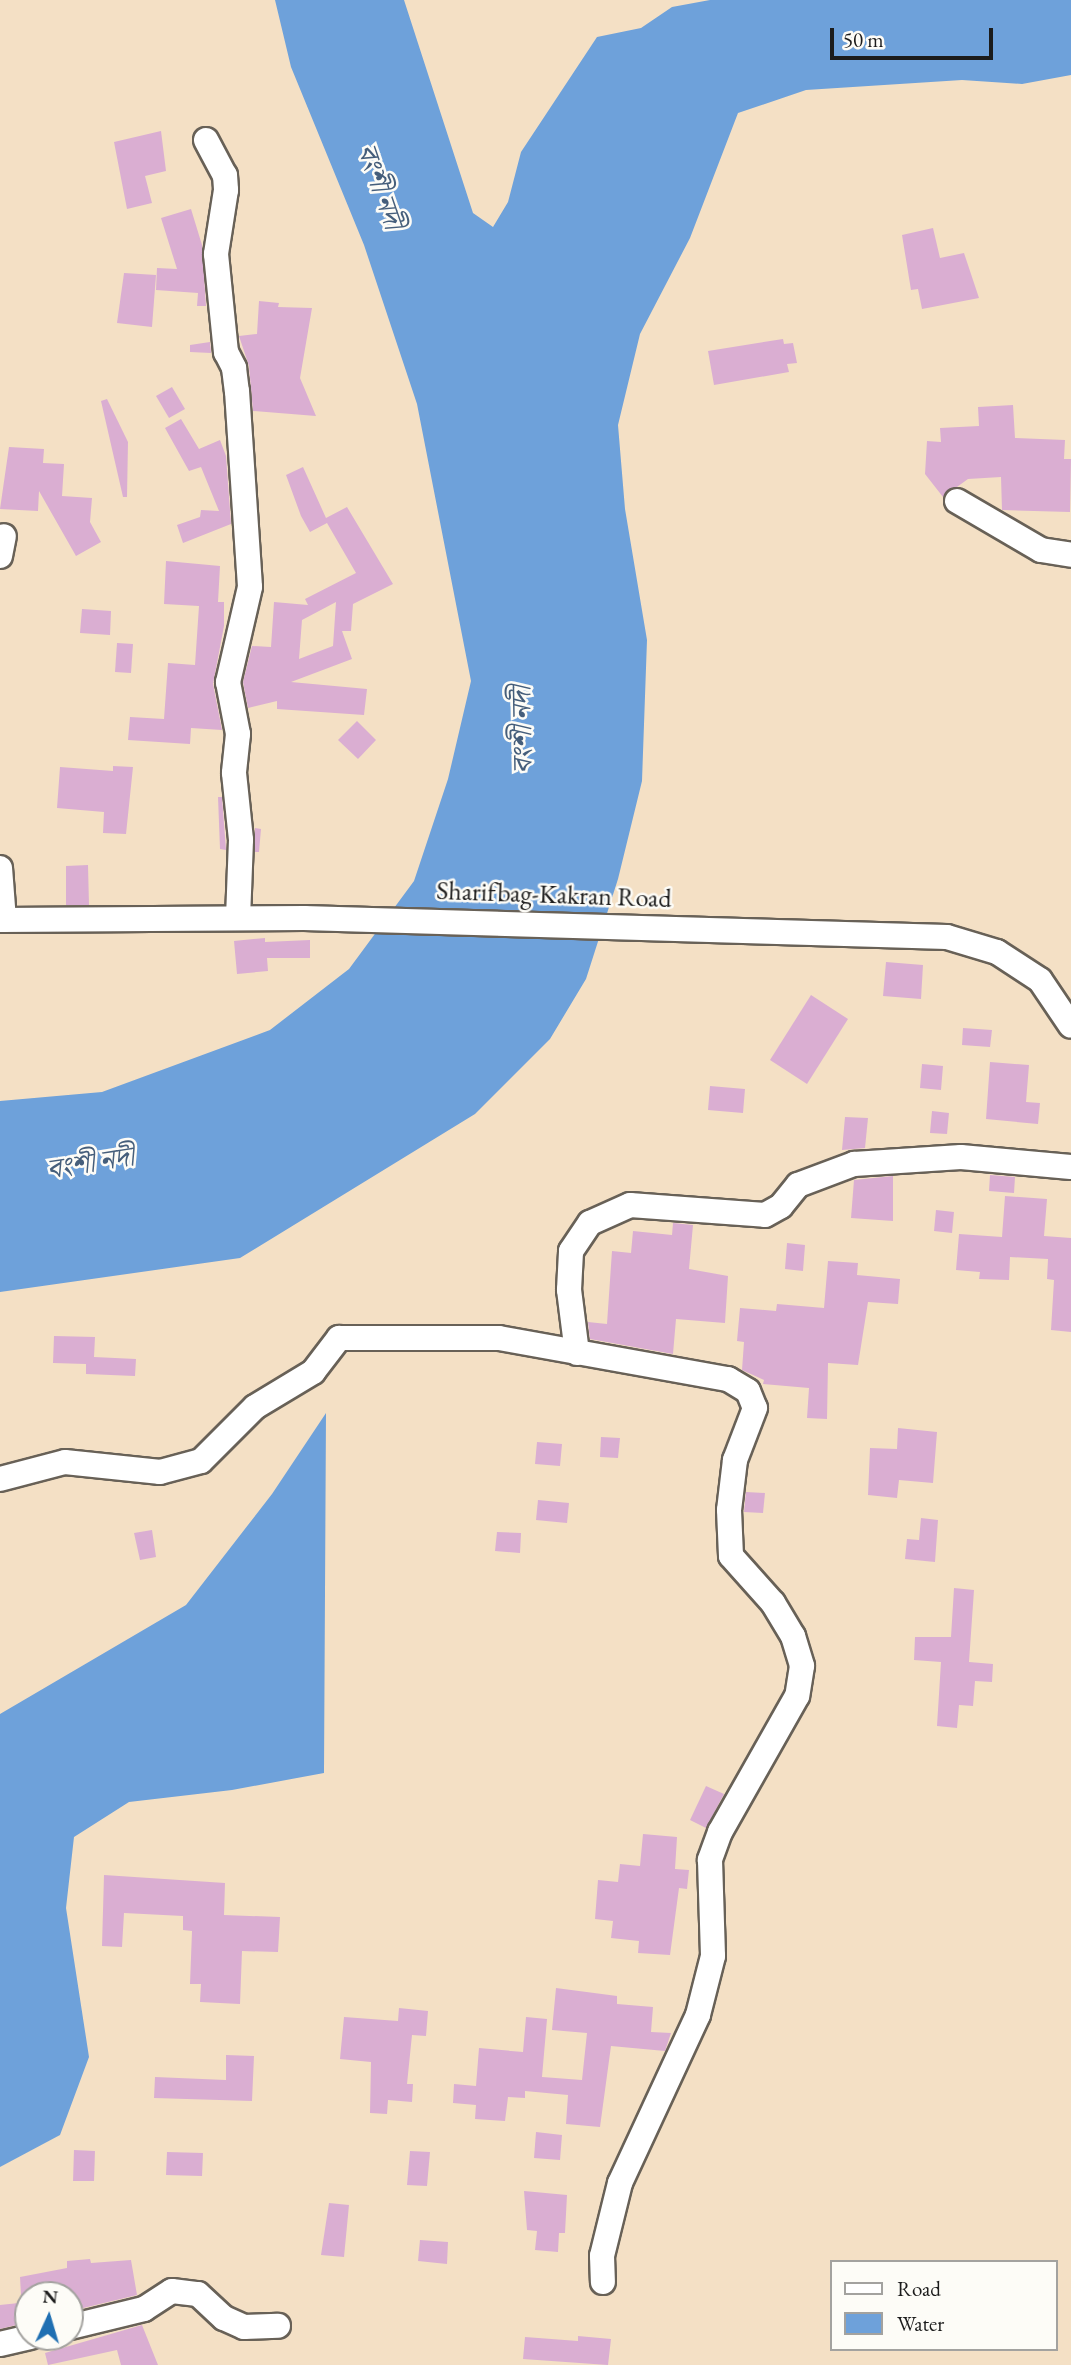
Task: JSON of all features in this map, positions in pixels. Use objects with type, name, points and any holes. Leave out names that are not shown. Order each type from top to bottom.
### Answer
[{"type":"street","points":[[206,140],[225,175],[226,190],[216,254],[226,352],[234,368],[237,391],[250,587],[228,682],[238,734],[234,773],[241,840],[238,918]]},
{"type":"street","points":[[957,501],[1041,550],[1071,555]]},
{"type":"street","points":[[0,868],[2,920]]},
{"type":"street","name":"Sharifbag-Kakran Road","points":[[2,920],[304,918],[947,937],[997,952],[1041,980],[1071,1026]]},
{"type":"street","points":[[577,1353],[569,1290],[571,1251],[590,1223],[630,1205],[765,1215],[781,1206],[798,1185],[854,1164],[961,1157],[1071,1167]]},
{"type":"street","points":[[0,1479],[65,1462],[160,1472],[201,1461],[255,1407],[313,1372],[339,1338],[499,1338],[727,1379],[748,1391],[755,1408],[736,1460],[729,1510],[732,1556],[773,1603],[793,1636],[802,1666],[797,1696],[720,1832],[710,1860],[713,1956],[698,2015],[620,2183],[601,2256],[603,2282]]},
{"type":"street","points":[[84,2324],[144,2309],[172,2291],[198,2294],[224,2318],[244,2327],[278,2326]]},
{"type":"water","name":"বংশী নদী","points":[[275,0],[404,0],[473,213],[493,227],[508,202],[521,152],[597,37],[641,28],[672,7],[710,0],[1071,0],[1071,75],[1022,84],[962,80],[806,90],[738,113],[690,238],[640,334],[618,425],[625,509],[647,640],[642,781],[618,879],[586,979],[550,1039],[475,1114],[240,1258],[0,1292],[0,1101],[102,1092],[270,1030],[349,969],[414,881],[448,779],[471,681],[417,404],[364,245],[291,67]]},
{"type":"water","points":[[326,1413],[324,1773],[232,1790],[129,1802],[74,1837],[66,1908],[89,2057],[60,2135],[0,2167],[0,1714],[186,1605],[272,1494]]},
{"type":"building","points":[[161,131],[166,171],[145,176],[152,203],[127,209],[114,142]]},
{"type":"building","points":[[191,209],[202,245],[206,306],[197,306],[198,293],[156,290],[157,268],[177,269],[161,218]]},
{"type":"building","points":[[933,228],[940,258],[964,253],[979,298],[922,309],[918,289],[911,290],[902,235]]},
{"type":"building","points":[[124,273],[156,275],[152,327],[117,323]]},
{"type":"building","points":[[259,301],[279,303],[278,307],[312,308],[300,378],[316,416],[253,411],[249,366],[239,336],[257,334]]},
{"type":"building","points":[[783,339],[784,344],[793,343],[797,363],[787,364],[789,372],[714,385],[708,351]]},
{"type":"building","points":[[210,342],[211,353],[190,352],[190,345]]},
{"type":"building","points":[[172,387],[185,409],[169,418],[156,396]]},
{"type":"building","points":[[107,399],[128,442],[127,497],[123,497],[101,401]]},
{"type":"building","points":[[1013,405],[1015,438],[1065,440],[1064,459],[1071,459],[1070,512],[1002,510],[1001,477],[968,479],[943,497],[925,474],[927,441],[941,442],[940,428],[979,426],[978,407]]},
{"type":"building","points":[[181,419],[199,449],[220,440],[226,456],[231,524],[183,543],[177,525],[200,517],[201,510],[219,511],[201,467],[189,471],[165,428]]},
{"type":"building","points":[[9,447],[44,449],[43,463],[64,464],[62,496],[92,498],[90,522],[101,542],[76,556],[39,491],[38,511],[0,509]]},
{"type":"building","points":[[303,467],[326,518],[347,507],[393,584],[353,604],[351,631],[342,631],[352,659],[291,682],[367,689],[364,715],[277,709],[277,701],[248,708],[243,682],[252,646],[271,647],[274,602],[308,605],[305,599],[356,573],[327,523],[310,532],[286,475]],"holes":[[[336,602],[333,646],[299,659],[302,620]]]},
{"type":"building","points":[[166,561],[220,566],[218,602],[224,602],[224,626],[213,684],[222,730],[191,728],[190,744],[128,740],[130,717],[164,719],[168,663],[195,665],[199,606],[164,604]]},
{"type":"building","points":[[82,609],[111,611],[110,635],[80,633]]},
{"type":"building","points":[[117,643],[133,644],[131,673],[115,672]]},
{"type":"building","points":[[357,721],[376,740],[358,759],[338,740]]},
{"type":"building","points":[[113,766],[133,767],[126,834],[103,833],[104,812],[57,808],[60,767],[113,771]]},
{"type":"building","points":[[218,797],[222,797],[226,850],[220,849]]},
{"type":"building","points":[[255,828],[261,829],[259,852],[255,852]]},
{"type":"building","points":[[88,865],[89,905],[66,905],[66,866]]},
{"type":"building","points":[[265,938],[265,942],[310,940],[310,958],[267,958],[268,971],[237,974],[234,941]]},
{"type":"building","points":[[886,962],[923,965],[921,999],[883,996]]},
{"type":"building","points":[[811,995],[848,1019],[807,1084],[770,1060]]},
{"type":"building","points":[[963,1028],[992,1030],[990,1047],[962,1045]]},
{"type":"building","points":[[990,1062],[1029,1065],[1026,1102],[1040,1103],[1038,1124],[986,1119]]},
{"type":"building","points":[[922,1064],[943,1066],[941,1090],[920,1088]]},
{"type":"building","points":[[710,1086],[745,1089],[743,1113],[708,1110]]},
{"type":"building","points":[[932,1111],[949,1113],[947,1134],[930,1133]]},
{"type":"building","points":[[845,1117],[868,1118],[865,1148],[842,1150]]},
{"type":"building","points":[[990,1175],[1015,1177],[1014,1193],[989,1191]]},
{"type":"building","points":[[893,1176],[893,1221],[851,1218],[854,1180]]},
{"type":"building","points":[[1005,1196],[1047,1199],[1044,1236],[1071,1238],[1071,1332],[1051,1330],[1054,1280],[1047,1279],[1048,1259],[1010,1257],[1009,1280],[979,1279],[980,1272],[956,1270],[959,1234],[1002,1237]]},
{"type":"building","points":[[936,1210],[954,1212],[952,1233],[934,1231]]},
{"type":"building","points":[[673,1223],[693,1225],[689,1269],[728,1276],[725,1323],[676,1319],[673,1354],[590,1339],[588,1322],[607,1324],[612,1251],[631,1253],[633,1231],[672,1235]]},
{"type":"building","points":[[787,1243],[805,1245],[803,1271],[785,1269]]},
{"type":"building","points":[[828,1261],[858,1263],[857,1275],[900,1279],[898,1304],[868,1302],[858,1365],[828,1363],[827,1419],[807,1418],[809,1388],[763,1384],[764,1380],[742,1370],[744,1342],[737,1341],[740,1308],[776,1311],[777,1304],[824,1308]]},
{"type":"building","points":[[54,1336],[95,1337],[94,1357],[136,1359],[135,1376],[86,1374],[86,1364],[53,1363]]},
{"type":"building","points":[[898,1428],[937,1432],[933,1483],[899,1480],[897,1498],[868,1495],[870,1448],[897,1449]]},
{"type":"building","points":[[601,1437],[620,1438],[618,1458],[600,1457]]},
{"type":"building","points":[[537,1442],[562,1444],[560,1466],[535,1464]]},
{"type":"building","points":[[746,1492],[765,1493],[763,1513],[744,1512]]},
{"type":"building","points":[[538,1500],[569,1503],[567,1523],[536,1520]]},
{"type":"building","points":[[921,1518],[938,1520],[935,1562],[905,1559],[907,1539],[919,1540]]},
{"type":"building","points":[[152,1530],[156,1557],[140,1560],[134,1533]]},
{"type":"building","points":[[497,1532],[521,1533],[520,1553],[495,1551]]},
{"type":"building","points":[[954,1588],[974,1590],[969,1662],[993,1664],[992,1682],[975,1681],[973,1706],[959,1705],[957,1728],[937,1726],[941,1662],[914,1660],[915,1637],[951,1637]]},
{"type":"building","points":[[706,1786],[724,1794],[706,1828],[690,1820]]},
{"type":"building","points":[[643,1834],[677,1837],[675,1869],[689,1870],[687,1889],[679,1888],[670,1955],[638,1953],[639,1941],[611,1938],[613,1921],[595,1919],[598,1880],[618,1882],[620,1864],[640,1866]]},
{"type":"building","points":[[104,1875],[225,1883],[224,1915],[280,1917],[278,1952],[242,1951],[240,2004],[200,2002],[201,1984],[190,1984],[192,1931],[183,1930],[183,1916],[124,1913],[122,1947],[102,1946]]},
{"type":"building","points":[[556,1988],[617,1996],[617,2004],[653,2007],[651,2032],[671,2033],[665,2051],[611,2046],[600,2127],[566,2124],[568,2095],[525,2091],[525,2098],[508,2097],[505,2121],[475,2119],[476,2105],[453,2103],[454,2084],[476,2086],[479,2048],[523,2052],[526,2017],[547,2019],[542,2077],[582,2080],[587,2033],[552,2030]]},
{"type":"building","points":[[399,2008],[428,2011],[426,2036],[412,2035],[407,2084],[413,2084],[412,2102],[388,2100],[387,2114],[370,2113],[371,2062],[340,2059],[344,2017],[398,2021]]},
{"type":"building","points":[[226,2055],[254,2056],[252,2101],[154,2098],[155,2077],[226,2080]]},
{"type":"building","points":[[536,2132],[562,2135],[560,2160],[534,2158]]},
{"type":"building","points":[[74,2150],[95,2151],[94,2181],[73,2181]]},
{"type":"building","points":[[410,2151],[430,2152],[427,2186],[407,2185]]},
{"type":"building","points":[[167,2152],[203,2153],[202,2176],[166,2175]]},
{"type":"building","points":[[524,2191],[567,2195],[565,2233],[559,2233],[558,2252],[535,2250],[537,2231],[527,2230]]},
{"type":"building","points":[[329,2203],[349,2205],[344,2257],[321,2255]]},
{"type":"building","points":[[420,2240],[448,2242],[447,2264],[418,2261]]},
{"type":"building","points":[[90,2259],[91,2263],[131,2260],[137,2295],[84,2308],[84,2281],[20,2281],[20,2277],[67,2268],[67,2261]]},
{"type":"building","points":[[14,2304],[14,2326],[0,2329],[0,2305]]},
{"type":"building","points":[[142,2325],[158,2365],[121,2365],[117,2350],[48,2365],[45,2353],[84,2351],[84,2342]]},
{"type":"building","points":[[578,2336],[611,2339],[608,2365],[523,2359],[525,2337],[578,2341]]}]
